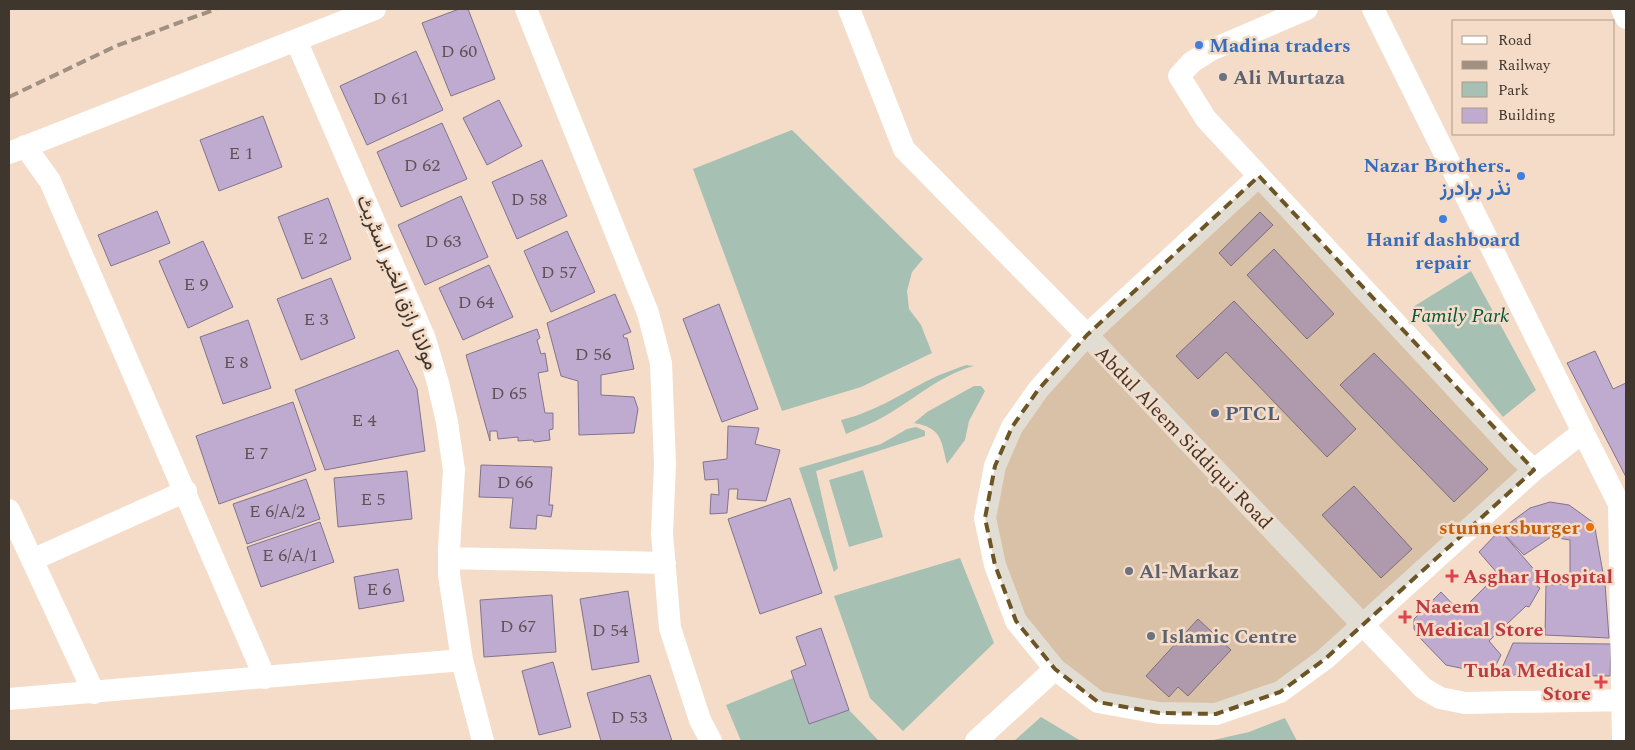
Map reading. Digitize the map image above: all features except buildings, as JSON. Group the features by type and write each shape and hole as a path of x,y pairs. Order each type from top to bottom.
{"street":[{"path":"266,678 50,181 17,149 375,9"},
{"path":"526,9 650,322 661,363 666,464 662,534 670,628 700,720 711,741"},
{"name":"Abdul Aleem Siddiqui Road","path":"849,9 904,149 1087,336 1423,688 1440,698 1465,703 1625,700"},
{"path":"1307,9 1211,50 1192,62 1179,76 1206,119 1534,470"},
{"path":"1373,9 1619,504 1625,700 1623,741"},
{"path":"1622,9 1626,18"},
{"name":"مولانا رازق الخیر اسٹریٹ","path":"296,40 425,339 438,383 447,422 454,470 449,558 450,575 462,660 483,741"},
{"path":"1259,176 1087,336 1038,390 1012,427 995,466 985,518 995,565 1016,621 1055,669 1098,702 1159,713 1216,714 1280,692 1325,659 1534,470 1583,432"},
{"path":"32,560 186,491"},
{"path":"9,510 94,693"},
{"path":"449,558 665,563"},
{"path":"9,700 462,660"},
{"path":"976,741 1055,669"}],"highlighted area":[{"path":"1259,176 1534,470 1325,659 1280,692 1216,714 1159,713 1098,702 1055,669 1016,621 995,565 985,518 995,466 1012,427 1038,390 1087,335"}],"green space":[{"path":"792,130 923,259 912,272 907,291 909,309 921,325 932,353 861,387 782,411 693,169"},
{"name":"Family Park","path":"1471,271 1536,390 1503,417 1413,307"},
{"path":"966,365 974,366 950,375 885,416 846,434 841,420 866,412 937,376"},
{"path":"974,386 981,386 985,391 969,421 965,440 947,464 939,436 930,428 914,423 927,412"},
{"path":"916,427 925,431 925,436 816,471 838,568 834,572 799,468 881,444 907,429"},
{"path":"863,470 883,537 849,547 829,480"},
{"path":"960,558 994,643 903,731 870,698 834,596"},
{"path":"793,678 809,724 849,710 879,741 741,741 726,705"},
{"path":"1041,717 1081,741 1014,741"},
{"path":"1285,718 1297,741 1209,741 1249,732"}],"railway":[{"path":"9,97 116,46 216,9"}],"place":[{"name":"Madina traders","path":"1199,45"},
{"name":"Ali Murtaza","path":"1223,77"},
{"name":"Nazar Brothers۔ نذر برادرز","path":"1521,176"},
{"name":"Hanif dashboard repair","path":"1443,219"},
{"name":"PTCL","path":"1215,413"},
{"name":"stunnersburger","path":"1590,527"},
{"name":"Al-Markaz","path":"1129,571"},
{"name":"Asghar Hospital","path":"1452,576"},
{"name":"Naeem Medical Store","path":"1405,617"},
{"name":"Islamic Centre","path":"1151,636"},
{"name":"Tuba Medical Store","path":"1601,682"}]}
